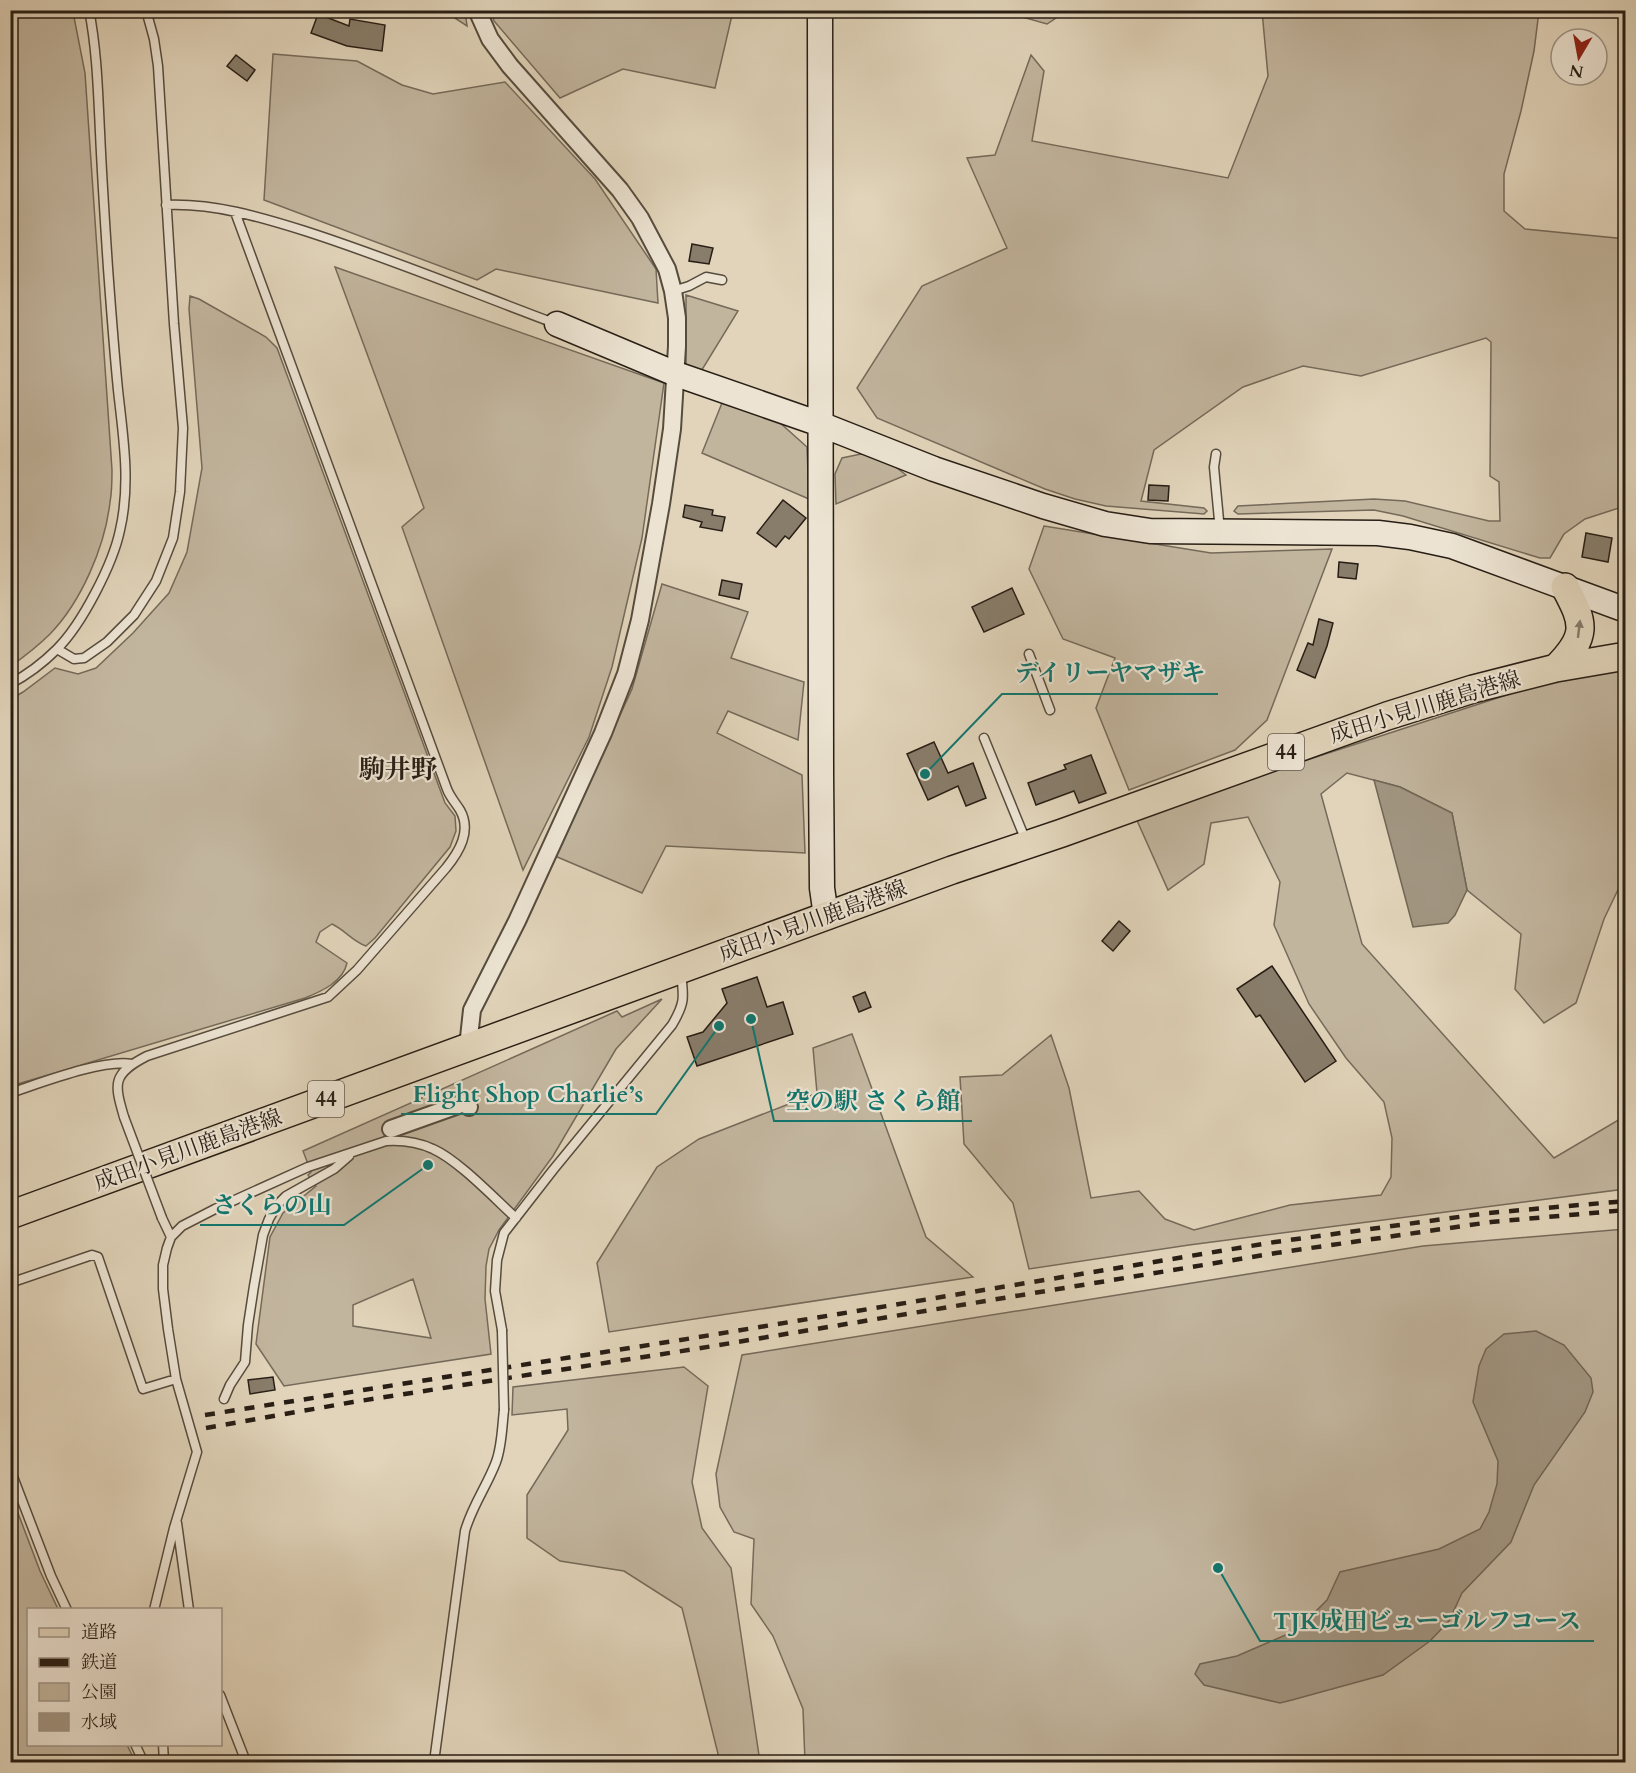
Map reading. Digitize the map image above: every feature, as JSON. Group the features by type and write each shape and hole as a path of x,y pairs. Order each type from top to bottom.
{"main road":[{"path":"1556,668 1571,653 1578,639 1581,622 1578,611 1564,587"},
{"name":"成田小見川鹿島港線","path":"10,1215 952,870 1387,716 1473,689 1556,668 1626,656"}],"street":[{"path":"468,1047 472,1010 517,921 603,733 626,674 640,620 672,429 677,318 667,269 640,218 620,190 510,66 490,39 477,10"},
{"path":"820,10 822,888 826,916"},
{"path":"557,324 676,374 820,424 934,469 1043,506 1105,524 1150,531 1378,533 1410,537 1452,546 1626,610"},
{"path":"391,1129 453,1106 464,1103 469,1107"}],"lane":[{"path":"10,684 22,678 57,649 70,634 98,587 111,559 120,530 126,487 105,216 98,81 89,10"},
{"path":"57,649 74,659 84,658 107,642 134,615 156,581 173,538 180,492 183,428 174,324 158,66 146,10"},
{"path":"166,206 185,204 208,206 281,224 346,244 557,324"},
{"path":"171,1238 124,1117 117,1092 121,1073 147,1056 328,997 357,970 446,868 459,851 463,841 463,818 447,789 235,212"},
{"path":"673,291 706,277 722,280"},
{"path":"1216,454 1214,467 1220,531"},
{"path":"1029,654 1050,710"},
{"path":"984,738 1028,844"},
{"path":"434,1762 465,1531 474,1505 490,1478 501,1442 504,1410 502,1330 495,1292 496,1260 504,1233 672,1025 682,1009 683,993 680,970"},
{"path":"10,1093 97,1066 122,1062 132,1064"},
{"path":"155,1608 197,1452 176,1379 163,1289 163,1265 167,1248 171,1238 182,1226 308,1167 386,1141 399,1140 421,1144 435,1150 457,1165 516,1218"},
{"path":"224,1399 245,1362 248,1325 263,1234 269,1219 286,1196 334,1169 352,1153"},
{"path":"10,1283 92,1255 98,1257 143,1389 176,1379"},
{"path":"10,1470 51,1576 66,1608"},
{"path":"177,1520 189,1608"},
{"path":"222,1700 246,1762"},
{"path":"136,1746 146,1762"},
{"path":"163,1746 164,1762"}],"green space":[{"path":"11,10 72,10 73,12 85,73 112,486 103,537 81,590 72,606 50,634 11,666"},
{"path":"491,10 733,11 715,88 623,69 560,98 494,21"},
{"path":"444,11 465,11 467,26"},
{"path":"1001,11 1057,11 1056,18 1047,24"},
{"path":"1262,11 1539,11 1534,51 1504,174 1504,211 1525,229 1626,239 1625,506 1585,519 1564,534 1550,558 1540,558 1403,516 1374,510 1238,514 1234,511 1238,506 1374,499 1405,501 1489,521 1500,521 1499,482 1490,476 1491,342 1486,338 1361,376 1303,366 1243,387 1154,450 1141,501 1204,508 1207,511 1204,514 1106,506 1045,489 877,418 857,388 922,286 1007,248 967,158 995,155 1031,55 1044,71 1032,141 1228,178 1268,76"},
{"path":"273,54 357,61 402,85 433,94 505,82 595,179 656,269 658,303 496,269 477,280 264,200"},
{"path":"335,267 664,383 642,538 612,667 589,737 523,870 402,527 424,508"},
{"path":"686,295 738,311 700,373 686,366"},
{"path":"190,296 266,337 277,348 445,803 455,816 456,831 450,847 366,946 332,924 320,932 316,942 347,963 341,976 325,989 305,998 11,1086 11,699 55,668 78,674 96,668 133,633 169,593 187,552 202,468 189,309"},
{"path":"722,403 779,422 807,447 809,499 702,453"},
{"path":"861,454 884,458 906,475 836,504 835,474 842,458"},
{"path":"1044,526 1211,553 1332,549 1267,720 1235,750 1129,790 1096,708 1115,658 1063,639 1029,569"},
{"path":"662,584 748,612 731,658 804,682 798,740 728,711 717,733 802,775 805,853 666,846 642,893 555,856 632,689"},
{"path":"1625,668 1625,875 1604,919 1576,1003 1544,1023 1515,989 1521,934 1467,890 1452,813 1400,787 1347,773 1321,794 1362,944 1554,1158 1622,1118 1625,1114 1625,1189 1189,1245 1029,1269 1013,1203 964,1144 960,1077 1002,1075 1051,1035 1069,1088 1091,1198 1139,1191 1165,1219 1194,1230 1290,1205 1381,1195 1391,1177 1392,1138 1384,1102 1346,1058 1309,1004 1274,925 1280,882 1248,817 1211,823 1204,864 1168,890 1135,816 1531,687"},
{"path":"662,999 616,1049 553,1156 499,1230 489,1249 485,1299 491,1354 284,1386 256,1344 270,1237 283,1213 316,1186 308,1175 311,1172 303,1151 617,1011 622,1017","holes":["413,1279 431,1338 353,1326 353,1305"]},
{"path":"852,1034 926,1237 973,1277 609,1332 597,1263 657,1167 699,1139 817,1093 813,1048"},
{"path":"1625,1229 1625,1762 805,1762 803,1709 773,1636 751,1604 754,1539 734,1532 720,1507 716,1474 742,1355 1423,1246"},
{"path":"684,1367 708,1386 692,1482 702,1528 731,1568 760,1762 720,1762 682,1608 624,1571 560,1561 527,1538 527,1495 568,1430 567,1409 512,1415 513,1387"},
{"path":"10,1492 40,1571 58,1608 27,1608 27,1746 128,1746 132,1755 112,1762 11,1762"}],"water":[{"path":"1374,780 1400,787 1452,813 1467,890 1455,915 1448,923 1413,927"},
{"path":"1536,1331 1564,1345 1591,1378 1593,1392 1585,1412 1534,1485 1511,1542 1462,1593 1449,1621 1430,1641 1383,1675 1292,1700 1280,1703 1204,1685 1195,1674 1200,1664 1237,1656 1297,1630 1327,1600 1340,1572 1439,1549 1480,1529 1489,1512 1497,1484 1498,1461 1473,1402 1479,1366 1486,1349 1504,1334"}],"building":[{"path":"318,14 349,26 350,19 385,25 382,51 347,46 311,33"},
{"path":"236,55 255,70 247,81 227,66"},
{"path":"692,244 713,248 709,264 689,261"},
{"path":"1149,485 1169,486 1168,501 1148,500"},
{"path":"783,500 806,518 789,539 785,536 776,547 757,533"},
{"path":"685,505 713,510 712,515 725,517 722,531 700,527 702,522 683,517"},
{"path":"1586,533 1612,538 1608,562 1582,557"},
{"path":"1339,562 1358,564 1356,579 1338,577"},
{"path":"722,580 742,584 739,599 719,595"},
{"path":"1012,588 1024,614 984,632 972,607"},
{"path":"1319,619 1333,623 1315,678 1297,670 1308,643 1313,645"},
{"path":"934,742 948,773 973,763 986,798 966,806 958,786 928,800 907,754"},
{"path":"1091,755 1106,793 1079,803 1074,791 1036,805 1028,783 1066,769 1064,765"},
{"path":"1119,921 1130,931 1113,951 1102,941"},
{"path":"1272,966 1336,1061 1305,1082 1260,1015 1256,1017 1237,989"},
{"path":"757,977 767,1007 783,1002 793,1034 697,1066 687,1037 703,1032 727,1003 722,989"},
{"path":"865,992 871,1007 859,1012 853,997"},
{"path":"273,1377 275,1390 250,1394 248,1380"}],"railway":[{"path":"205,1415 693,1338 1275,1242 1488,1213 1626,1201"},
{"path":"206,1428 353,1402 695,1349 1276,1253 1491,1222 1626,1210"}],"place":[{"name":"デイリーヤマザキ","path":"925,774"},
{"name":"空の駅 さくら館","path":"751,1019"},
{"name":"Flight Shop Charlie’s","path":"719,1026"},
{"name":"さくらの山","path":"428,1165"},
{"name":"TJK成田ビューゴルフコース","path":"1218,1568"}],"district":[{"name":"駒井野","path":"398,769"}]}
